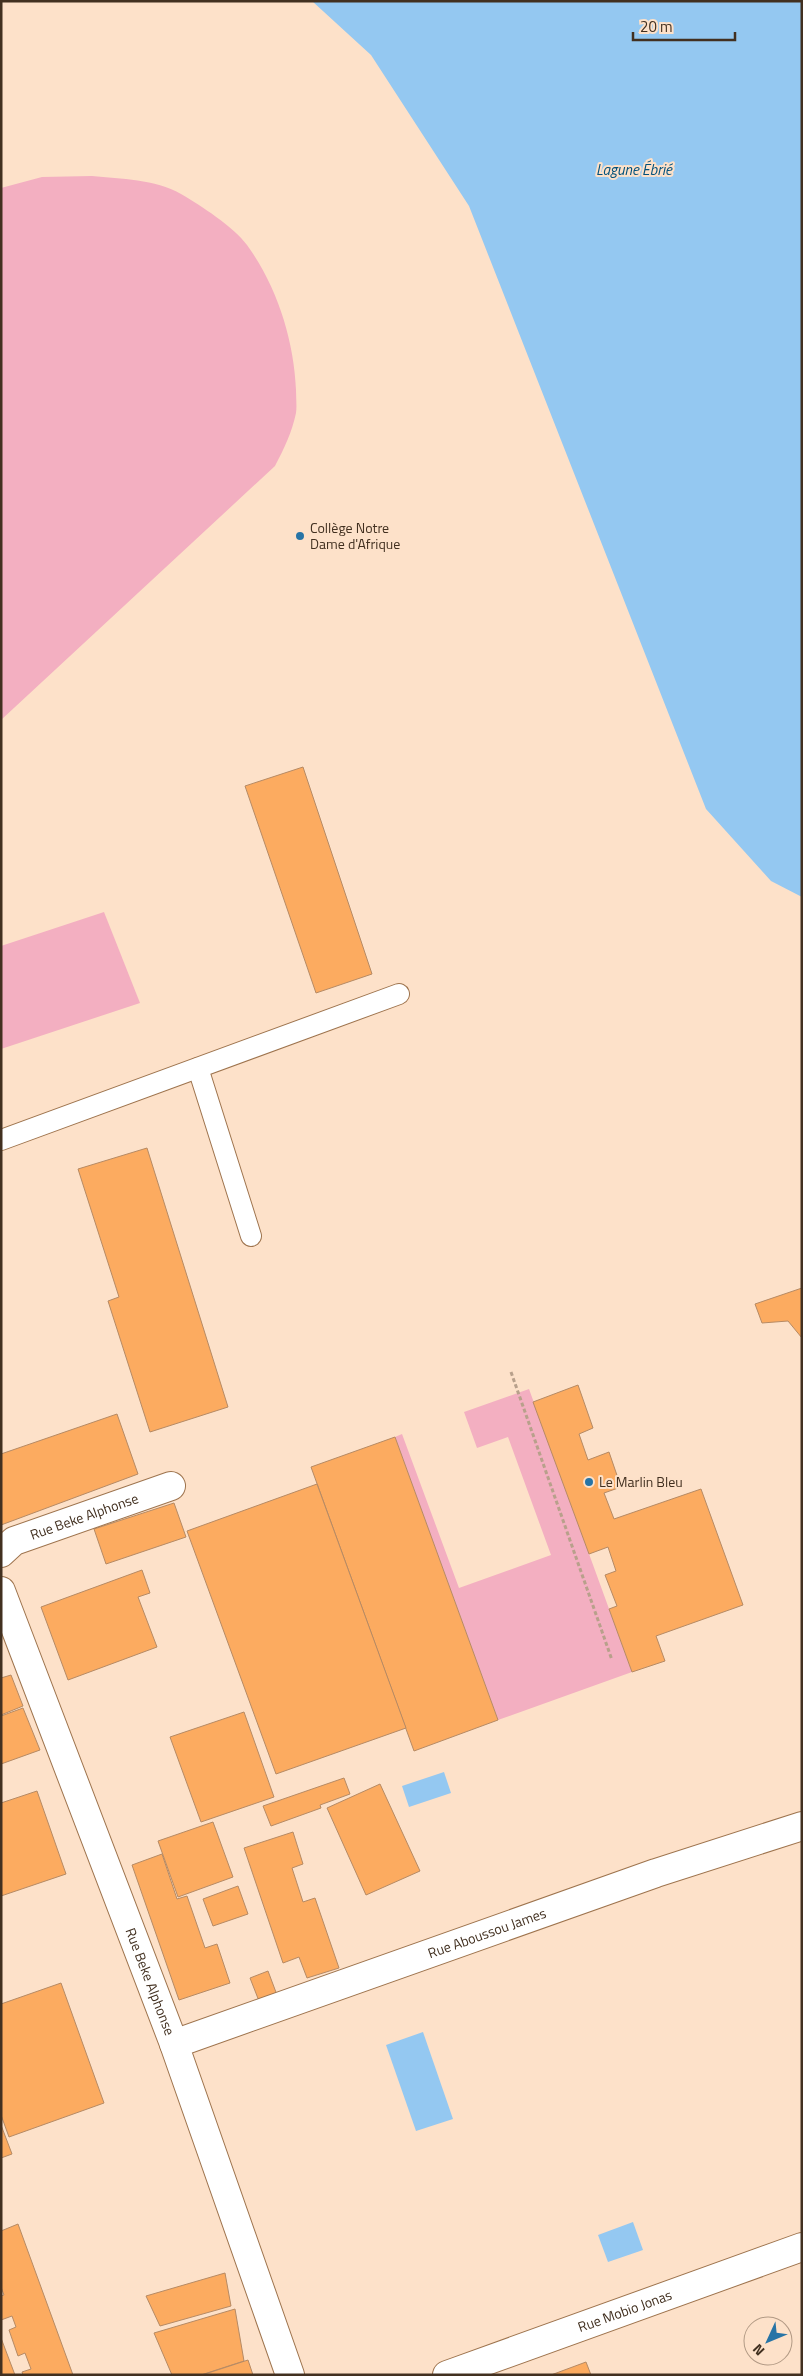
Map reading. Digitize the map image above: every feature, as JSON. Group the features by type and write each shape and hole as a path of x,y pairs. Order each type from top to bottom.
{"street":[{"name":"Rue Beke Alphonse","path":"1,1553 14,1541 171,1486"},
{"name":"Rue Beke Alphonse","path":"1,1591 174,2044 290,2375"},
{"name":"Rue Aboussou James","path":"174,2044 656,1873 802,1826"},
{"name":"Rue Mobio Jonas","path":"447,2375 802,2247"}],"lane":[{"path":"1,1140 198,1068 306,1026 398,994"},
{"path":"198,1068 251,1236"}],"path":[{"path":"511,1372 612,1660"}],"shaded area":[{"path":"92,176 138,180 171,189 207,210 241,238 258,261 267,278 288,333 295,371 296,413 287,440 275,466 1,720 1,188 42,177"},
{"path":"104,912 140,1003 1,1049 1,946"},
{"path":"529,1389 632,1672 498,1720 395,1437 402,1434 459,1588 551,1555 508,1437 477,1448 464,1412"}],"water":[{"name":"Lagune Ébrié","path":"312,1 802,1 802,897 771,881 706,809 469,206 371,55"},
{"path":"444,1772 451,1793 409,1807 402,1786"},
{"path":"423,2032 453,2119 416,2131 386,2045"},
{"path":"633,2222 643,2250 608,2262 598,2235"}],"building":[{"path":"303,767 372,974 316,993 245,786"},
{"path":"147,1148 228,1407 150,1432 108,1301 119,1297 78,1169"},
{"path":"802,1288 802,1338 788,1321 762,1323 755,1304"},
{"path":"578,1385 593,1428 579,1434 588,1460 609,1452 621,1487 604,1493 614,1519 701,1489 743,1605 656,1636 665,1661 632,1672 609,1609 617,1606 605,1575 616,1571 608,1547 589,1554 533,1402"},
{"path":"117,1414 138,1474 1,1525 1,1454"},
{"path":"395,1437 498,1720 414,1751 311,1467"},
{"path":"317,1484 406,1728 276,1774 187,1531"},
{"path":"174,1503 186,1537 106,1564 94,1529"},
{"path":"142,1570 150,1593 138,1597 157,1647 68,1680 41,1607"},
{"path":"11,1675 23,1706 1,1715 1,1678"},
{"path":"23,1708 40,1750 1,1764 1,1716"},
{"path":"244,1712 274,1797 201,1822 170,1737"},
{"path":"344,1778 350,1794 320,1805 321,1808 271,1826 263,1806"},
{"path":"380,1784 420,1871 366,1895 327,1808"},
{"path":"37,1791 66,1874 1,1896 1,1803"},
{"path":"213,1822 233,1877 178,1897 158,1841"},
{"path":"293,1832 303,1864 292,1868 303,1902 315,1898 339,1968 307,1978 299,1957 283,1963 244,1848"},
{"path":"162,1854 177,1899 187,1896 205,1948 217,1944 230,1983 179,2000 132,1865"},
{"path":"238,1886 248,1914 213,1926 203,1899"},
{"path":"268,1971 277,1995 259,2001 250,1978"},
{"path":"61,1983 104,2103 9,2137 1,2115 1,2004"},
{"path":"1,2125 12,2154 1,2158"},
{"path":"18,2224 73,2375 23,2375 22,2372 31,2369 25,2353 18,2356 9,2330 16,2327 12,2316 1,2320 1,2296 4,2295 1,2287 1,2231"},
{"path":"225,2273 231,2306 160,2326 146,2296"},
{"path":"235,2309 244,2361 201,2375 172,2375 154,2333"},
{"path":"1,2338 15,2375 1,2375"},
{"path":"248,2360 253,2375 202,2375"},
{"path":"586,2362 591,2375 551,2375"}],"place":[{"name":"Collège Notre Dame d'Afrique","path":"300,536"},
{"name":"Le Marlin Bleu","path":"589,1482"}]}
